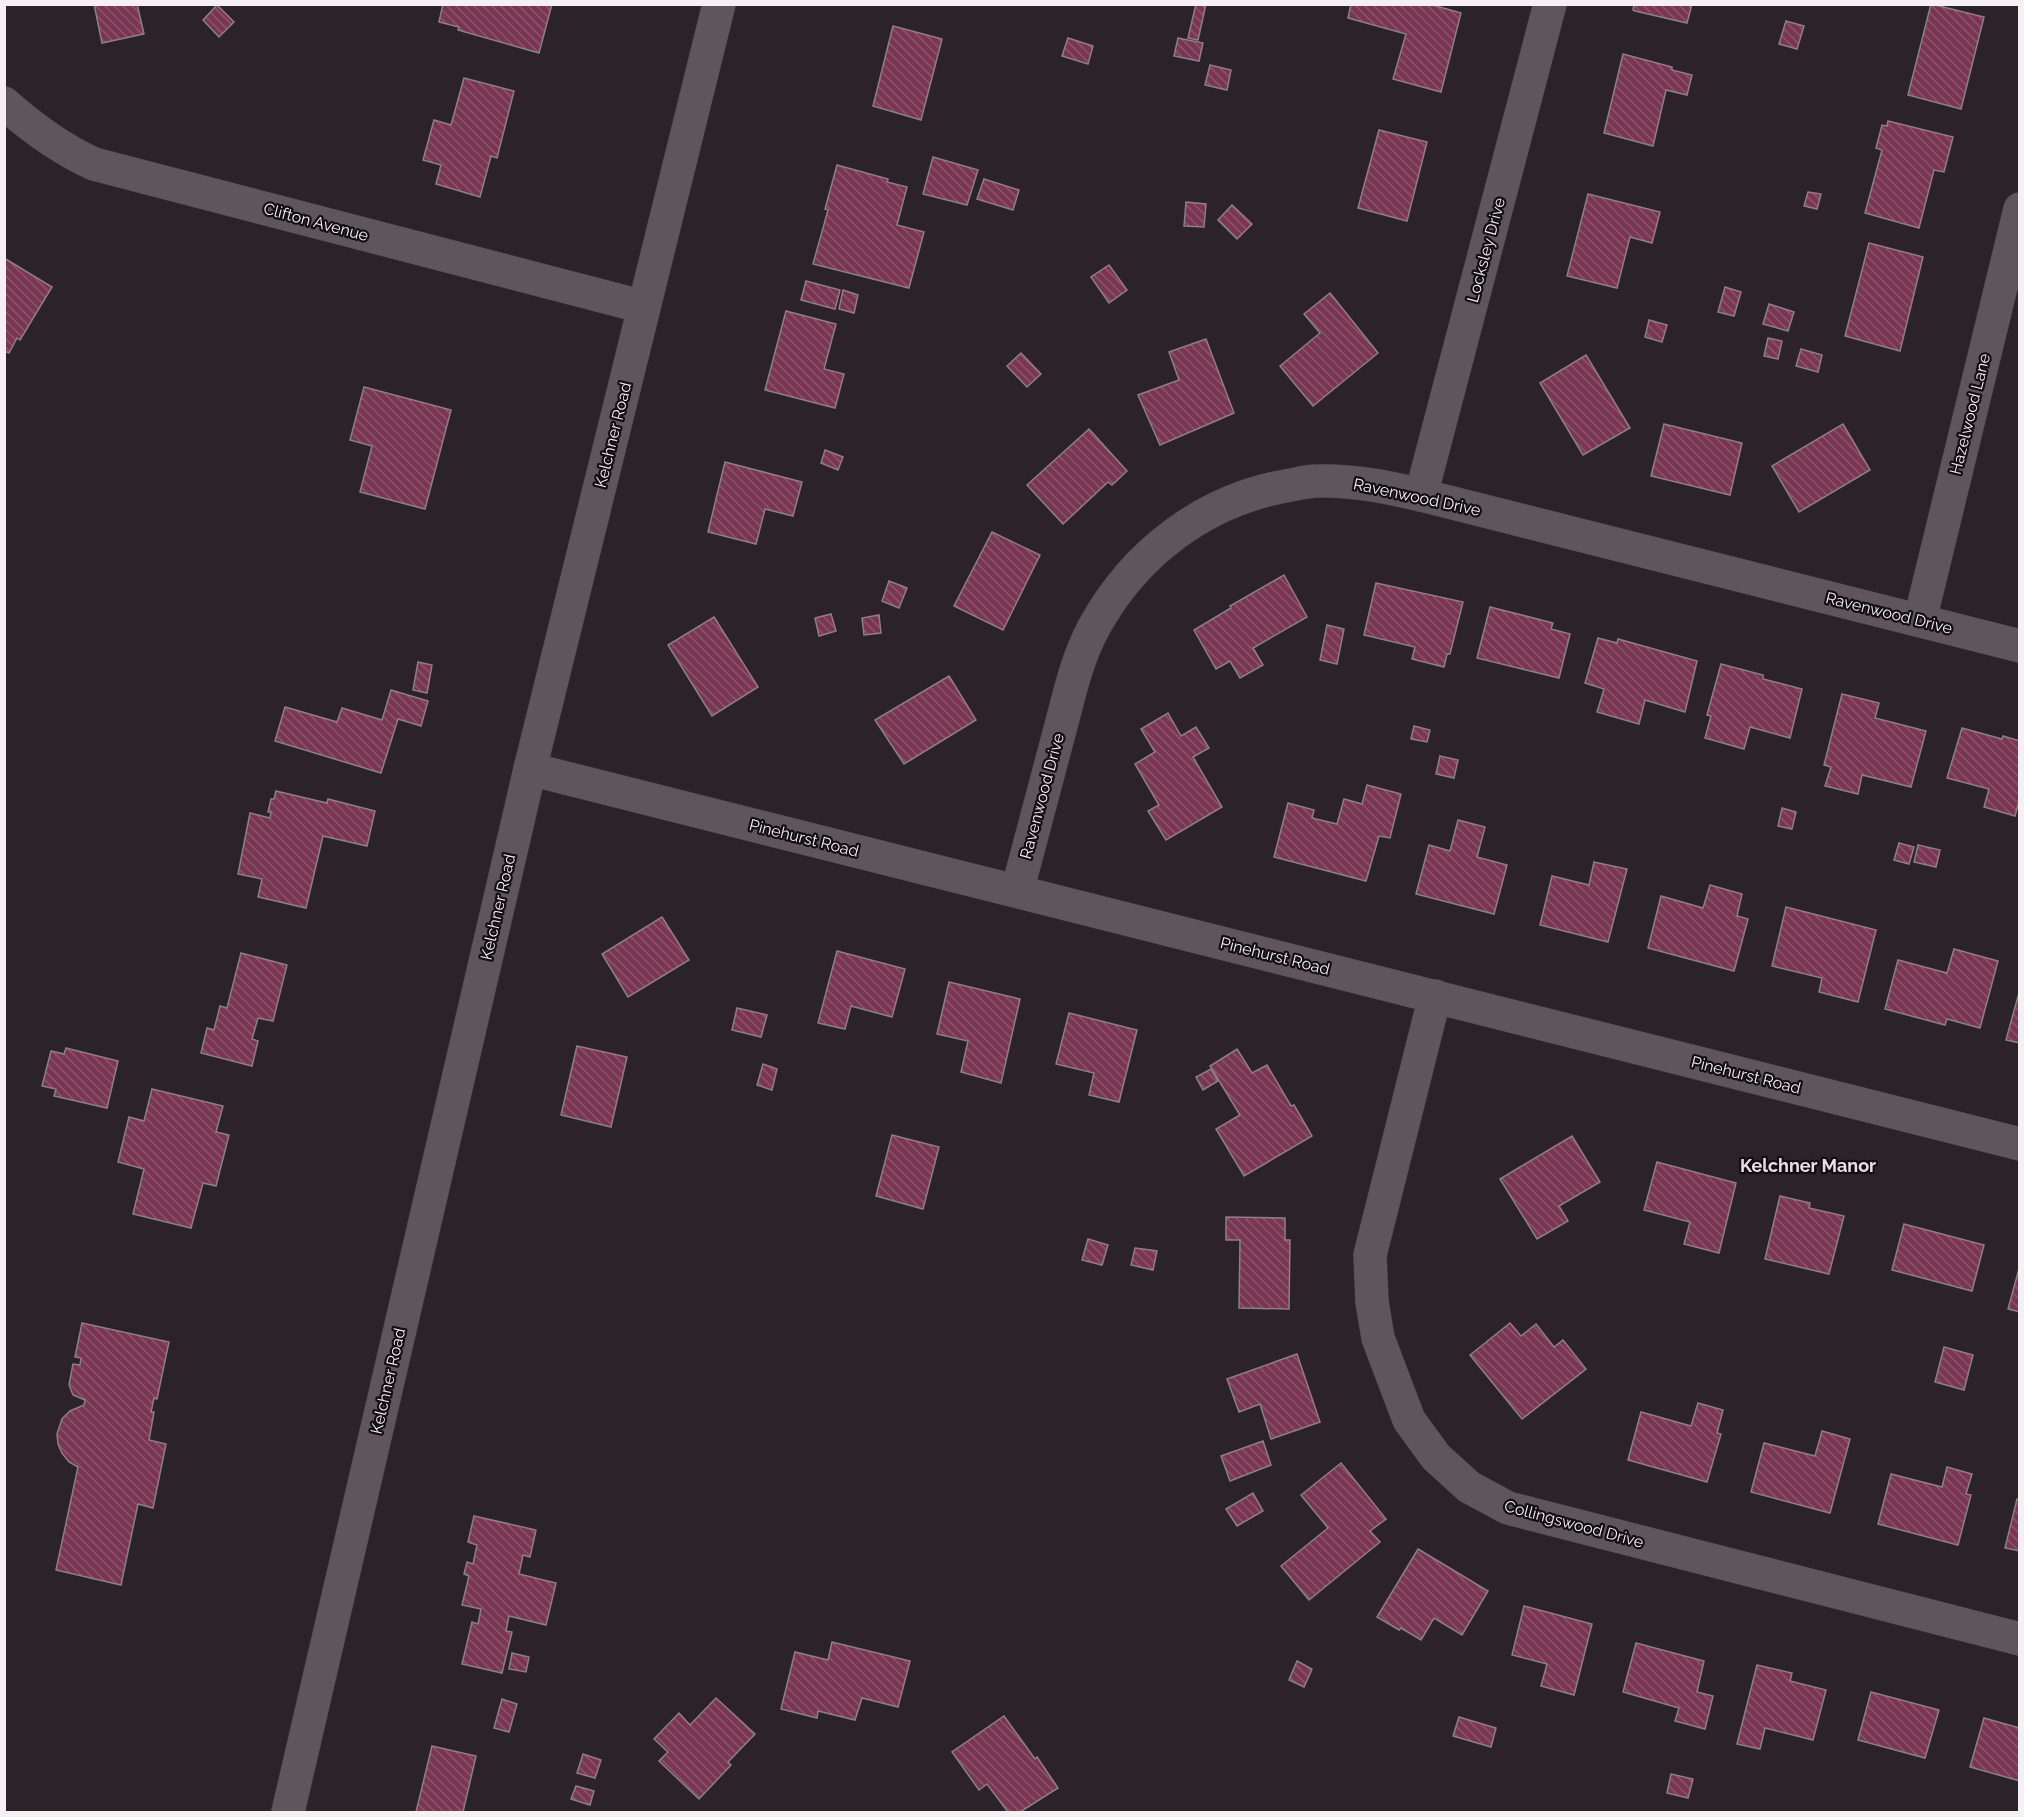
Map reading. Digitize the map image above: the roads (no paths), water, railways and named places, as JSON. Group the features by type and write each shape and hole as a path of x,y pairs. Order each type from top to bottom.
{"street":[{"name":"Kelchner Road","path":"288,1812 530,769 719,4"},
{"name":"Locksley Drive","path":"1421,495 1550,4"},
{"name":"Clifton Avenue","path":"4,103 27,124 71,153 94,164 644,307"},
{"name":"Hazelwood Lane","path":"1920,620 2019,209"},
{"name":"Ravenwood Drive","path":"1017,891 1075,675 1092,631 1117,590 1148,555 1184,525 1226,503 1270,488 1317,481 1363,482 2019,646"},
{"name":"Pinehurst Road","path":"530,769 2019,1144"},
{"name":"Collingswood Drive","path":"1435,996 1370,1255 1372,1302 1378,1338 1410,1420 1436,1457 1469,1487 1508,1508 2019,1639"}],"district":[{"name":"Kelchner Manor","path":"1808,1165"}]}
